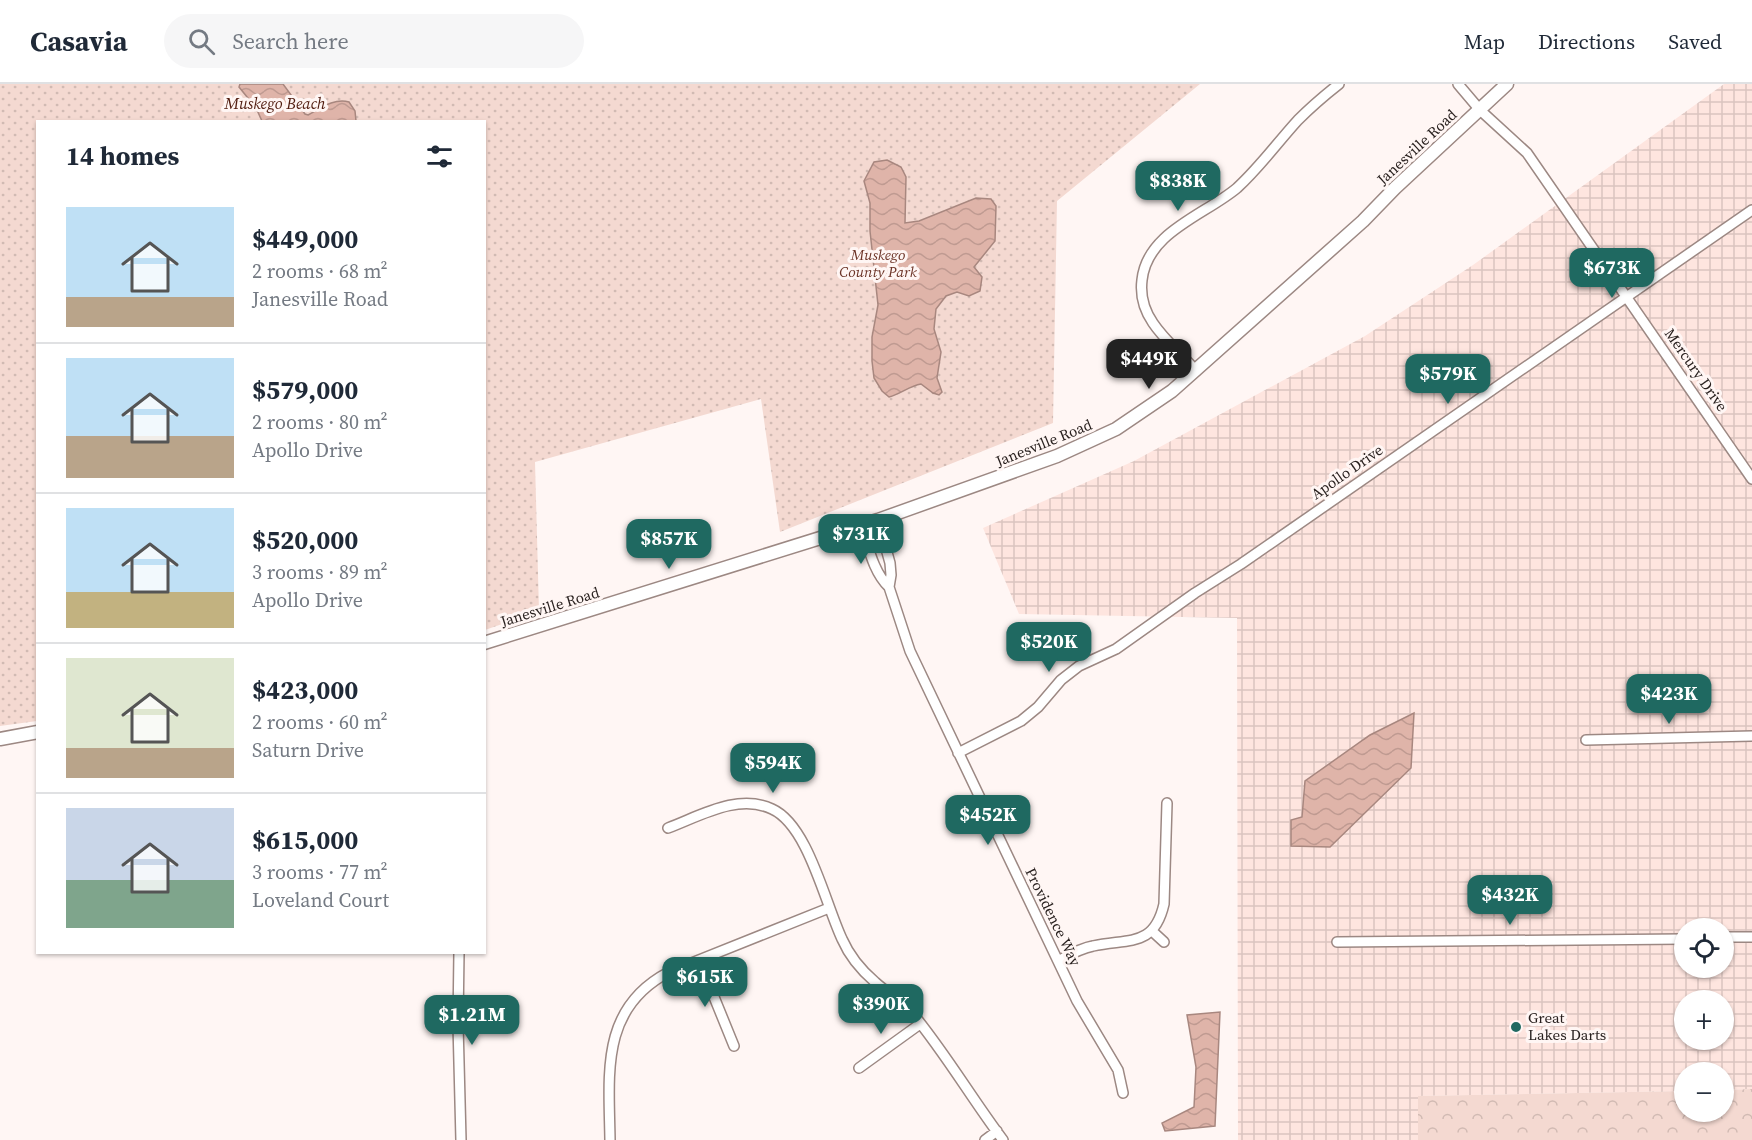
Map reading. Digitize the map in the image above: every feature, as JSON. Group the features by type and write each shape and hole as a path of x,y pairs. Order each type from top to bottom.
{"main road":[{"name":"Janesville Road","path":"486,642 878,520 1056,456 1095,440 1129,422 1155,405 1196,370 1363,221 1395,188 1507,84"},
{"path":"0,739 36,732"}],"street":[{"path":"1196,370 1164,337 1146,312 1141,287 1147,259 1164,238 1206,211 1246,179 1299,120 1339,84"},
{"name":"Mercury Drive","path":"1458,84 1480,110 1527,153 1752,479"},
{"name":"Apollo Drive","path":"958,753 1021,721 1038,707 1061,680 1079,666 1116,649 1195,593 1251,558 1752,210"},
{"name":"Providence Way","path":"878,520 890,563 890,587 910,651 1085,1018 1118,1070 1123,1093"},
{"name":"Providence Way","path":"861,525 877,571 890,587"},
{"path":"1586,740 1752,736"},
{"path":"668,828 731,805 754,803 775,810 786,817 796,829 842,939 857,964 906,1008 920,1024 1003,1140"},
{"path":"1058,961 1095,945 1134,941 1152,931 1162,915 1164,904 1167,803"},
{"path":"610,1140 612,1045 616,1029 625,1012 640,993 659,977 829,908"},
{"path":"1152,931 1164,942"},
{"path":"1734,937 1752,937"},
{"path":"1337,942 1674,939"},
{"path":"459,954 461,1140"},
{"path":"699,960 734,1047"},
{"path":"859,1068 920,1024"},
{"path":"985,1140 997,1131"}],"shaded area":[{"path":"1724,84 1752,84 1752,1089 1734,1090 1734,1062 1674,1062 1674,1091 1418,1096 1418,1140 1238,1140 1237,618 1019,614 983,528 1134,461 1365,336 1473,265"}],"green space":[{"name":"Muskego County Park","path":"0,84 1200,84 1057,201 1053,423 780,532 761,399 535,462 539,611 486,630 486,120 36,120 36,721 0,726"},
{"path":"1752,1089 1752,1140 1418,1140 1418,1096 1674,1091 1674,1122 1734,1122 1734,1090"}],"water":[{"name":"Muskego Beach","path":"240,84 283,84 308,115 338,101 349,102 355,111 356,120 262,120 256,108 239,87"},
{"path":"887,160 901,167 906,177 905,223 919,221 976,198 991,199 996,206 995,241 974,267 982,277 980,291 969,296 957,292 946,296 936,309 934,329 941,352 937,378 942,392 939,395 921,384 889,397 874,378 872,337 878,305 870,231 870,203 864,181 874,162"},
{"path":"1414,713 1411,768 1330,847 1291,846 1291,820 1302,817 1305,781 1370,735"},
{"path":"1220,1012 1215,1126 1165,1131 1162,1123 1194,1107 1196,1067 1187,1015"}],"place":[{"name":"Great Lakes Darts","path":"1516,1027"}]}
